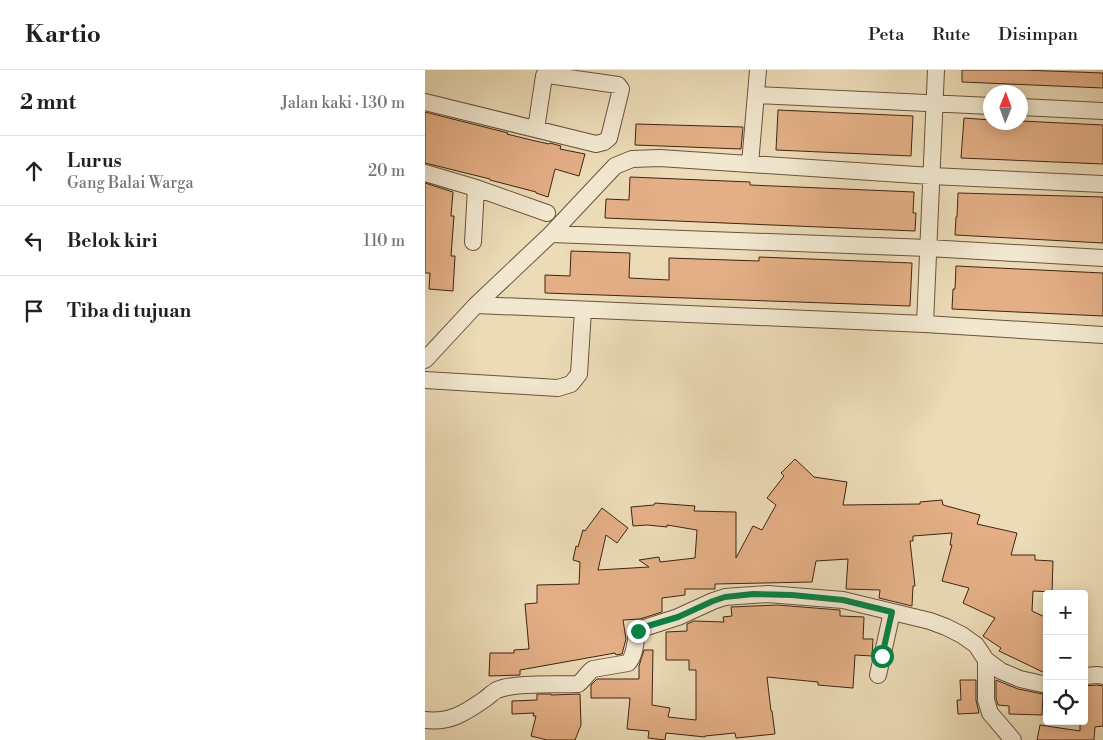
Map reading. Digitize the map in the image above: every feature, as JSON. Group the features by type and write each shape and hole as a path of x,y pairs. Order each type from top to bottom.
{"street":[{"path":"750,164 757,70"},
{"path":"925,324 936,70"},
{"path":"425,102 596,144 604,142 609,138 621,89 618,85 544,76 536,129"},
{"path":"756,95 983,106"},
{"path":"1028,107 1103,111"},
{"path":"425,360 476,305 551,234 615,166 632,159 660,158 931,176 1103,184"},
{"path":"425,173 476,188 547,213"},
{"path":"473,242 476,188"},
{"path":"551,234 928,248 1103,258"},
{"path":"476,305 925,324 1103,335"},
{"path":"425,380 558,388 571,384 579,374 583,310"},
{"path":"425,720 435,721 451,718 471,709 497,690 515,685 578,684 593,669 628,663 633,657 637,634 641,628 678,617 725,597 753,594 792,595 843,600 931,621 962,635 976,645 985,660 1001,671 1020,679 1043,684"},
{"path":"878,675 892,612"},
{"path":"985,660 986,700 989,713 1013,740"},
{"path":"1088,676 1103,676"}],"building":[{"path":"962,70 1103,73 1103,88 962,82"},
{"path":"778,110 913,116 911,156 776,150"},
{"path":"425,112 531,140 550,143 561,146 560,149 585,154 579,176 555,169 548,197 490,179 425,163"},
{"path":"964,118 983,119 983,130 1028,130 1028,121 1103,125 1103,164 961,158"},
{"path":"636,124 743,127 741,149 635,145"},
{"path":"630,177 750,182 750,185 914,192 913,213 916,213 915,231 605,218 606,199 629,200"},
{"path":"425,183 453,192 451,216 454,216 451,256 455,256 453,291 429,289 430,273 425,273"},
{"path":"958,193 1103,197 1103,243 955,235"},
{"path":"571,251 630,253 629,278 669,280 669,258 759,261 759,257 912,263 910,306 545,293 545,275 570,276"},
{"path":"956,266 1103,273 1103,316 952,309"},
{"path":"795,459 814,477 847,482 843,505 920,504 920,502 942,500 943,505 980,515 977,524 1017,533 1011,555 1035,555 1035,560 1053,561 1052,590 1033,591 1032,611 1043,616 1043,672 999,651 1001,648 983,636 995,618 963,603 969,588 942,581 952,545 950,545 952,533 913,536 913,541 910,541 915,586 913,586 912,606 879,598 880,590 846,589 848,559 816,561 812,582 715,584 715,589 685,589 685,595 662,598 662,612 640,619 623,620 626,639 622,654 616,655 615,653 520,670 520,675 489,676 490,653 514,653 514,650 529,649 525,604 537,603 537,585 579,584 580,562 573,560 576,546 578,547 583,530 585,531 602,508 628,528 617,543 606,535 598,570 649,567 639,560 659,557 660,562 695,558 697,530 667,525 667,527 633,526 631,507 654,505 655,503 695,506 694,511 736,512 736,558 753,526 762,530 776,505 767,498 784,476 781,473"},
{"path":"777,605 840,610 840,616 864,617 863,639 873,639 872,656 855,655 853,688 818,685 818,682 767,677 775,734 736,738 735,733 705,737 666,733 665,740 648,738 649,731 627,729 630,698 591,698 591,685 597,679 639,679 639,666 644,650 653,650 652,705 670,708 668,717 696,720 696,670 689,670 689,660 666,660 666,632 687,631 687,624 694,621 724,622 723,617 732,616 731,607"},
{"path":"960,680 976,680 976,700 979,713 958,714 957,700 961,700"},
{"path":"996,680 1018,689 1043,694 1042,715 1009,714 1009,706 998,705"},
{"path":"1088,686 1103,686 1103,726 1095,727 1094,740 1037,740 1040,725 1080,731 1080,725 1088,725"},
{"path":"537,694 580,694 581,725 575,740 547,740 531,736 536,716 533,716 534,713 512,714 512,701 537,700"}],"route":[{"path":"638,631 641,628 678,617 725,597 768,594 843,600 892,612 882,656"}]}
